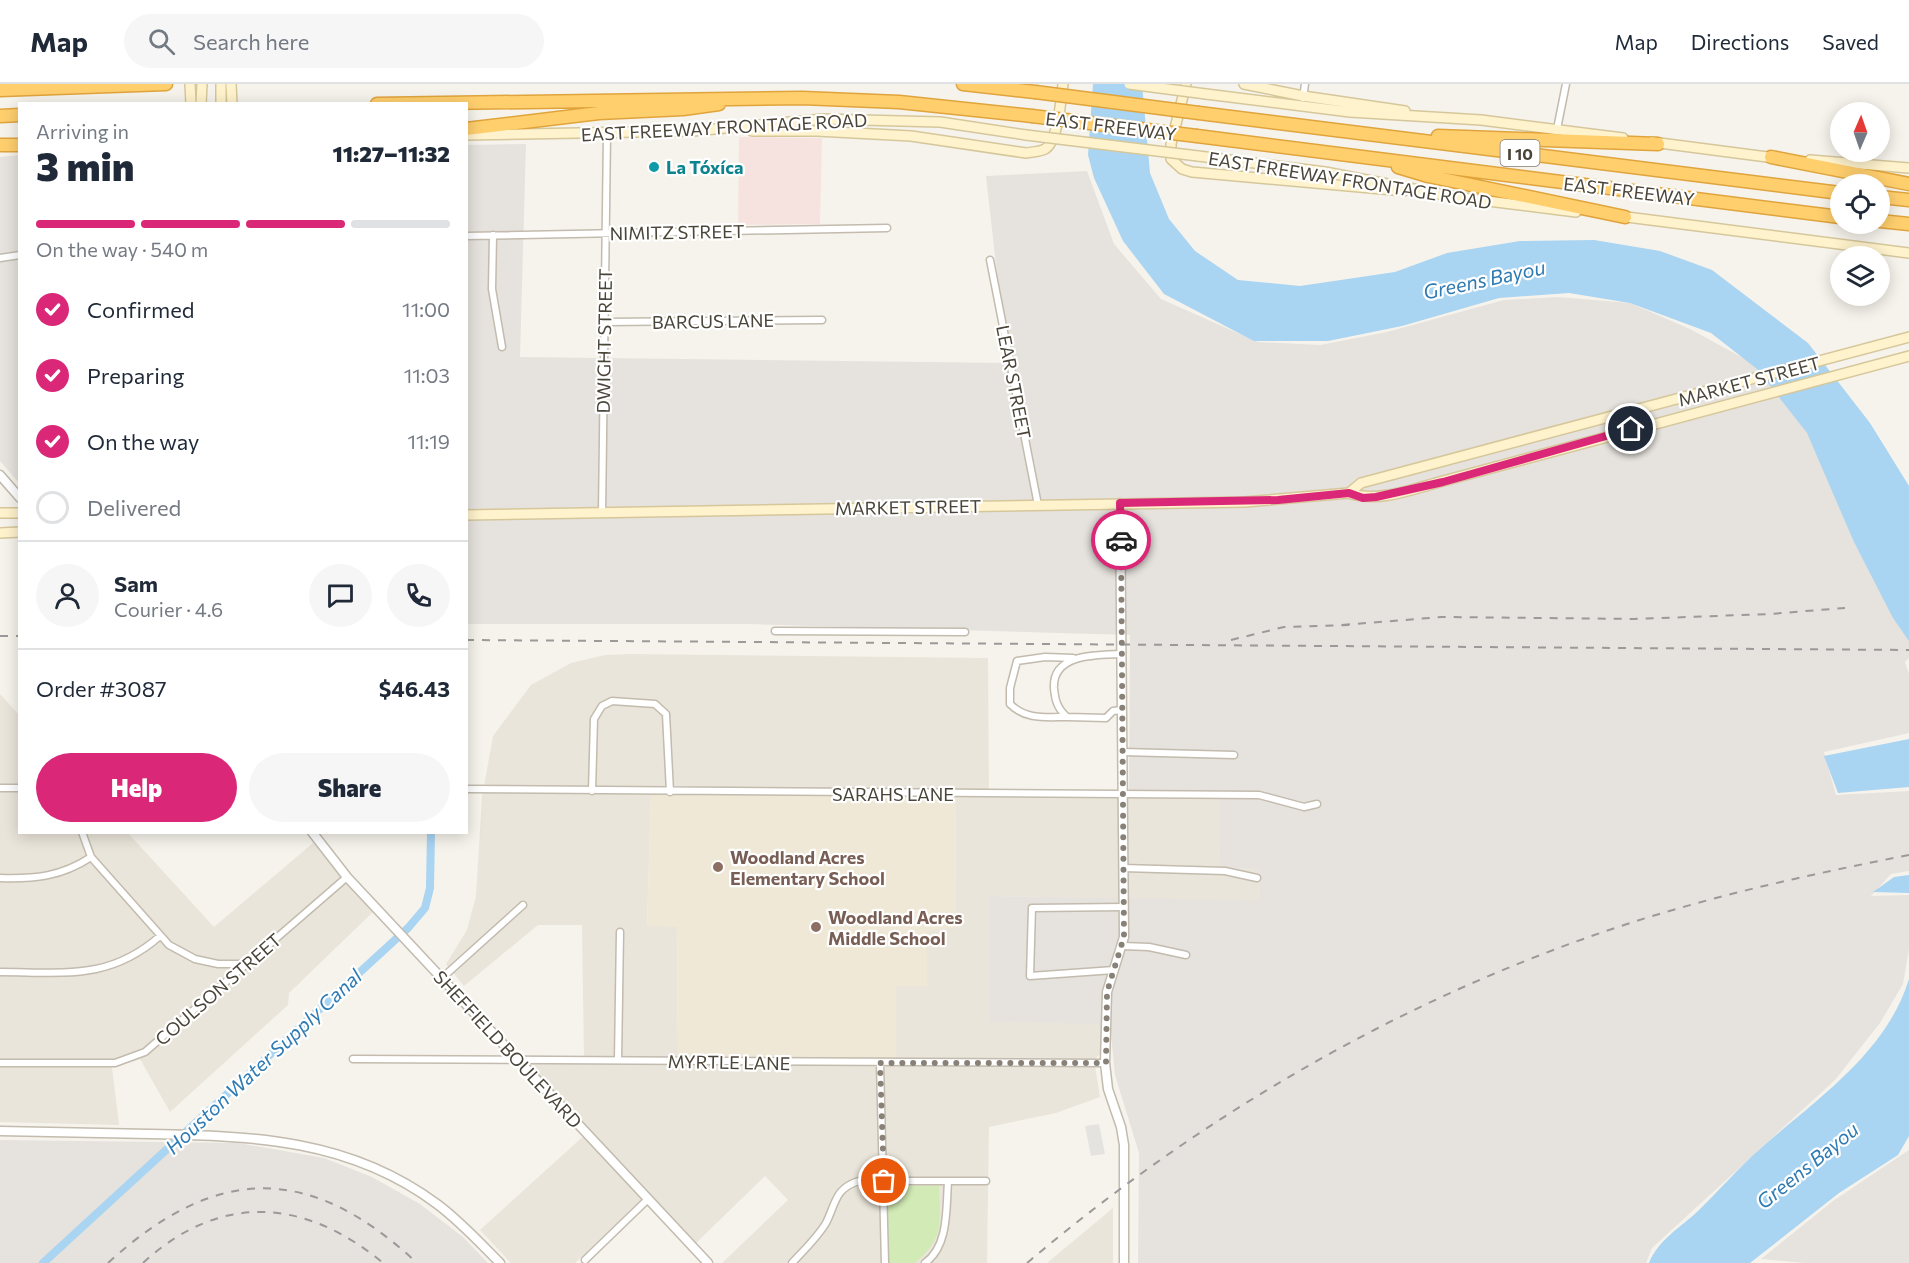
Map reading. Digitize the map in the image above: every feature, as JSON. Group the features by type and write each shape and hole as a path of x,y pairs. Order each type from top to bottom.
{"highway":[{"path":"0,90 166,84"},
{"name":"EAST FREEWAY","path":"963,84 1830,192"},
{"path":"468,129 552,117 683,109 771,97"},
{"name":"EAST FREEWAY","path":"468,102 771,97 899,102 1197,136 1830,216"},
{"path":"0,116 18,115"},
{"path":"1366,134 1658,144"},
{"path":"0,146 18,145"},
{"path":"1369,158 1428,176 1625,217"},
{"path":"1771,158 1909,184"},
{"path":"1890,198 1909,200"},
{"path":"1890,222 1909,224"}],"main road":[{"path":"190,84 191,102"},
{"path":"201,102 202,84"},
{"path":"221,84 221,102"},
{"path":"231,84 232,102"},
{"path":"693,131 863,133 911,136 1026,153 1035,152 1047,148 1054,140 1063,84"},
{"path":"1128,84 1206,94 1393,108 1424,115 1558,125 1658,144 1771,158 1909,168"},
{"path":"1186,84 1170,144 1171,159 1182,169 1192,172 1329,183 1394,191 1423,191"},
{"path":"1244,84 1302,101"},
{"name":"EAST FREEWAY FRONTAGE ROAD","path":"468,135 693,131 824,119 940,123 1325,172 1488,201 1909,254"},
{"name":"MARKET STREET","path":"1349,493 1361,483 1909,337"},
{"name":"MARKET STREET","path":"468,515 1278,500 1349,493 1363,498 1402,491 1909,356"},
{"path":"1603,420 1608,435"},
{"path":"0,513 18,513"},
{"path":"0,533 18,532"}],"street":[{"path":"1302,101 1305,84"},
{"path":"1558,125 1566,84"},
{"name":"DWIGHT STREET","path":"602,513 607,134"},
{"name":"NIMITZ STREET","path":"468,236 887,228"},
{"path":"493,235 492,289 502,346"},
{"path":"0,258 18,255"},
{"name":"LEAR STREET","path":"990,260 1038,505"},
{"name":"BARCUS LANE","path":"605,322 822,320"},
{"path":"0,475 18,496"},
{"path":"1120,503 1124,907 1123,946 1107,992 1106,1063 1108,1089 1121,1127 1124,1145 1124,1263"},
{"path":"775,631 965,632"},
{"path":"1121,654 1073,658 1045,657 1017,662 1010,688 1010,704 1017,711 1028,716 1106,718 1113,711 1122,710"},
{"path":"1066,717 1059,710 1055,699 1054,683 1058,670 1073,658"},
{"path":"592,791 594,719 602,706 612,701 655,704 666,714 670,792"},
{"path":"1123,752 1234,755"},
{"path":"0,788 18,788"},
{"name":"SARAHS LANE","path":"468,789 1259,795 1304,807 1317,804"},
{"path":"83,834 91,857 160,936 178,951 195,959 218,964 245,964"},
{"name":"SHEFFIELD BOULEVARD","path":"314,834 347,877 708,1263"},
{"path":"0,878 48,877 80,865 91,857"},
{"path":"1123,868 1225,871 1257,878"},
{"name":"COULSON STREET","path":"0,1063 96,1064 133,1058 156,1045 245,964 347,877"},
{"path":"442,978 523,905"},
{"path":"1114,970 1030,976 1032,908 1124,907"},
{"path":"618,1060 620,932"},
{"path":"0,972 80,972 116,966 142,952 160,936"},
{"path":"1123,946 1149,947 1186,956"},
{"name":"MYRTLE LANE","path":"353,1059 1106,1063"},
{"path":"880,1063 885,1263"},
{"path":"0,1131 192,1135 294,1143 334,1153 384,1172 437,1203 500,1263"},
{"path":"792,1263 825,1223 837,1194 847,1184 859,1181 986,1181"},
{"path":"925,1263 940,1244 945,1225 948,1182"},
{"path":"585,1260 647,1200"}],"shaded area":[{"path":"739,137 822,138 820,224 738,225"},
{"path":"526,144 520,357 1007,363 986,176 1087,171 1114,244 1161,299 1258,342 1320,345 1387,332 1504,300 1558,297 1630,303 1690,329 1756,365 1807,433 1909,640 1909,658 1905,662 1909,674 1909,733 1824,752 1836,795 1909,791 1909,871 1891,874 1871,896 1909,895 1909,949 1903,984 1880,1023 1835,1080 1652,1248 1646,1263 1138,1263 1139,1153 1115,1075 1110,1024 990,1022 990,896 1260,900 1260,869 1219,868 1220,799 1129,798 1130,635 749,624 468,624 468,145"},
{"path":"18,155 18,482 0,461 0,157"},
{"path":"605,655 988,658 989,797 1221,799 1219,868 1260,869 1260,901 990,896 990,1022 1101,1023 1102,1052 1094,1060 1100,1097 1056,1113 989,1127 987,1263 722,1263 788,1200 765,1176 694,1245 646,1195 575,1263 511,1263 480,1230 588,1132 515,1055 584,1057 582,925 538,925 464,986 446,964 467,930 476,896 482,797 493,736 531,685 571,663","holes":["651,794 956,797 955,927 927,930 896,986 678,1057 677,926 647,926"]},
{"path":"0,694 18,714 18,834 129,834 214,927 313,843 374,911 289,993 288,1005 170,1112 140,1059 112,1067 119,1125 0,1122"},
{"name":"Woodland Acres Middle School","path":"651,794 956,797 955,928 927,930 927,986 896,986 896,1059 678,1058 677,927 647,926"},
{"path":"1099,1124 1105,1154 1091,1156 1085,1126"},
{"path":"0,1140 238,1143 324,1158 372,1177 420,1204 463,1237 488,1263 0,1263"},
{"path":"1909,1150 1909,1263 1804,1263 1761,1259 1833,1201"},
{"path":"1113,1208 1113,1263 1047,1263"}],"green space":[{"path":"887,1186 939,1186 939,1229 932,1245 915,1263 888,1263"}],"water":[{"name":"Greens Bayou","path":"1093,84 1142,84 1150,173 1169,219 1195,251 1238,280 1300,286 1395,272 1447,253 1520,241 1594,240 1660,251 1712,270 1808,343 1870,423 1909,486 1909,641 1893,618 1854,542 1807,433 1757,369 1711,333 1630,303 1569,293 1499,298 1402,326 1328,341 1254,341 1164,294 1123,241 1094,178 1088,155"},
{"path":"1909,739 1909,787 1838,793 1824,756"},
{"path":"1909,875 1909,893 1873,892 1894,877"},
{"name":"Greens Bayou","path":"1909,979 1909,1136 1898,1155 1839,1193 1750,1263 1649,1263 1664,1241 1698,1211 1752,1156 1825,1093 1866,1053 1884,1030 1898,1006"}],"waterway":[{"name":"Houston Water Supply Canal","path":"43,1263 408,928 425,908 430,888 431,834"}],"railway":[{"path":"1342,625 1442,617 1634,619 1769,614 1845,608"},
{"path":"1231,640 1284,627 1349,625"},
{"path":"0,636 18,636"},
{"path":"468,640 1909,650"},
{"path":"1027,1263 1094,1209 1163,1158 1234,1110 1383,1025 1461,988 1540,955 1692,904 1909,855"},
{"path":"108,1263 148,1230 187,1207 225,1193 263,1188 301,1193 339,1207 377,1230 417,1263"},
{"path":"143,1263 172,1240 202,1224 232,1215 263,1212 293,1216 323,1226 353,1241 383,1263"}],"way so far":[{"path":"884,1181 880,1063 1106,1063 1107,992 1124,937 1121,540"}],"place":[{"name":"La Tóxíca","path":"654,167"},
{"name":"Woodland Acres Elementary School","path":"718,867"},
{"name":"Woodland Acres Middle School","path":"816,927"}],"route":[{"path":"1121,540 1120,503 1245,502 1349,493 1363,498 1376,497 1443,482 1631,429"}]}
